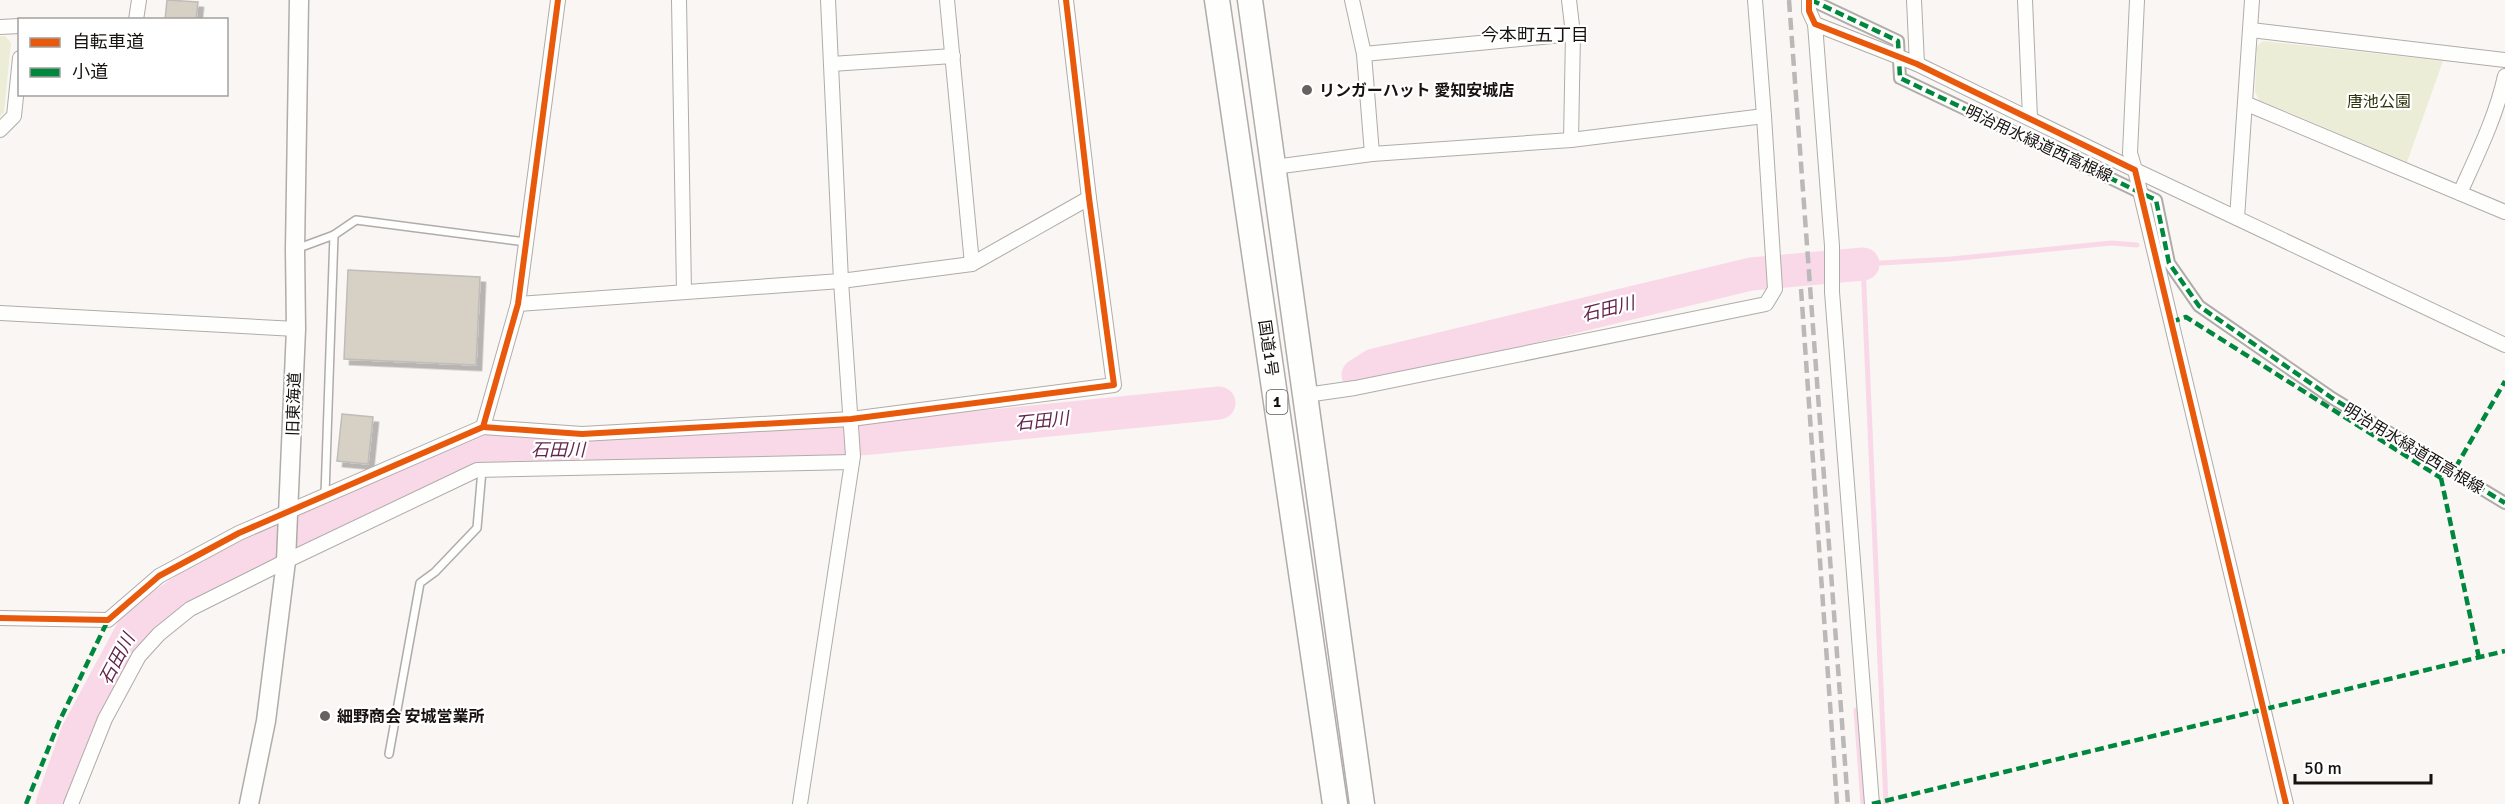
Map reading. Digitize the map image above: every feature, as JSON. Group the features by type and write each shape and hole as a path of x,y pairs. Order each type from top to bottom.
{"highway":[{"name":"国道1号","path":"1218,0 1335,804"},
{"name":"国道1号","path":"1250,0 1362,804"}],"street":[{"path":"136,18 139,0"},
{"name":"旧東海道","path":"249,804 266,721 286,557 297,329 295,249 299,0"},
{"path":"483,426 518,304 558,0"},
{"path":"679,0 684,292"},
{"path":"800,804 852,459 828,0"},
{"path":"947,0 972,264"},
{"path":"0,618 108,620 159,576 239,533 288,517 325,495 483,426 582,434 851,422 1114,385 1066,0"},
{"path":"1352,0 1364,54 1371,154"},
{"path":"1569,0 1573,34 1571,140"},
{"path":"1306,395 1355,388 1766,304 1775,289 1755,0"},
{"path":"1810,0 1809,10 1815,24 1832,246 1832,292 1872,804"},
{"name":"明治用水緑道西高根線","path":"1810,0 1898,41 1900,78 2156,200 2169,263 2199,306 2332,398 2505,503"},
{"path":"1914,0 1917,64"},
{"path":"2025,0 2030,118"},
{"path":"2136,0 2130,153 2286,804"},
{"path":"2237,218 2247,104 2252,0"},
{"path":"1815,24 1917,64 2505,345"},
{"path":"0,27 18,26"},
{"path":"2251,30 2505,60"},
{"path":"1364,54 1573,34"},
{"path":"831,64 953,56"},
{"path":"2460,193 2500,96 2505,75"},
{"path":"0,130 14,116 18,77"},
{"path":"2247,104 2505,212"},
{"path":"1274,167 1371,154 1571,140 1764,116"},
{"path":"518,304 841,281 972,264 1089,198"},
{"path":"0,313 297,329"},
{"path":"71,804 105,719 139,656 159,634 190,609 286,557 477,470 852,459"}],"lane":[{"path":"295,249 334,235 356,220 526,242"},
{"path":"325,495 334,235"},
{"path":"389,754 420,583 435,572 477,528 482,470"}],"green space":[{"path":"0,36 5,36 11,43 4,112 0,117"},
{"name":"唐池公園","path":"2263,41 2443,61 2407,162 2259,100 2255,92 2257,46"}],"building":[{"path":"167,0 198,2 196,18 165,18"},
{"path":"348,270 480,277 476,365 344,359"},
{"path":"342,414 373,417 368,464 337,461"}],"waterway":[{"path":"1886,804 1863,264 1951,259 2111,243 2137,245"},
{"name":"石田川","path":"1358,375 1374,365 1751,274 1863,264"},
{"name":"石田川","path":"52,804 77,733 136,623 198,581 257,550 315,521 480,450 513,447 713,449 872,438 1219,403"},
{"path":"1856,710 1863,804"}],"railway":[{"path":"1789,0 1848,804"},
{"path":"1801,289 1837,804"}],"marked path":[{"path":"1811,0 1898,41 1900,78 2156,200 2169,263 2199,306 2332,398 2505,503"},
{"path":"2171,322 2186,317 2441,478"},
{"path":"2479,658 2441,478 2453,472 2505,381"},
{"path":"26,804 59,722 108,620"},
{"path":"1872,804 2505,651"}],"cycle path":[{"path":"0,618 108,620 159,576 239,533 483,427 518,304 558,0"},
{"path":"483,427 582,434 851,419 1114,385 1066,0"},
{"path":"1809,0 1809,11 1815,24 1917,64 2135,170 2286,804"}],"place":[{"name":"リンガーハット 愛知安城店","path":"1307,90"},
{"name":"細野商会 安城営業所","path":"325,716"}],"district":[{"name":"今本町五丁目","path":"1535,35"}]}
